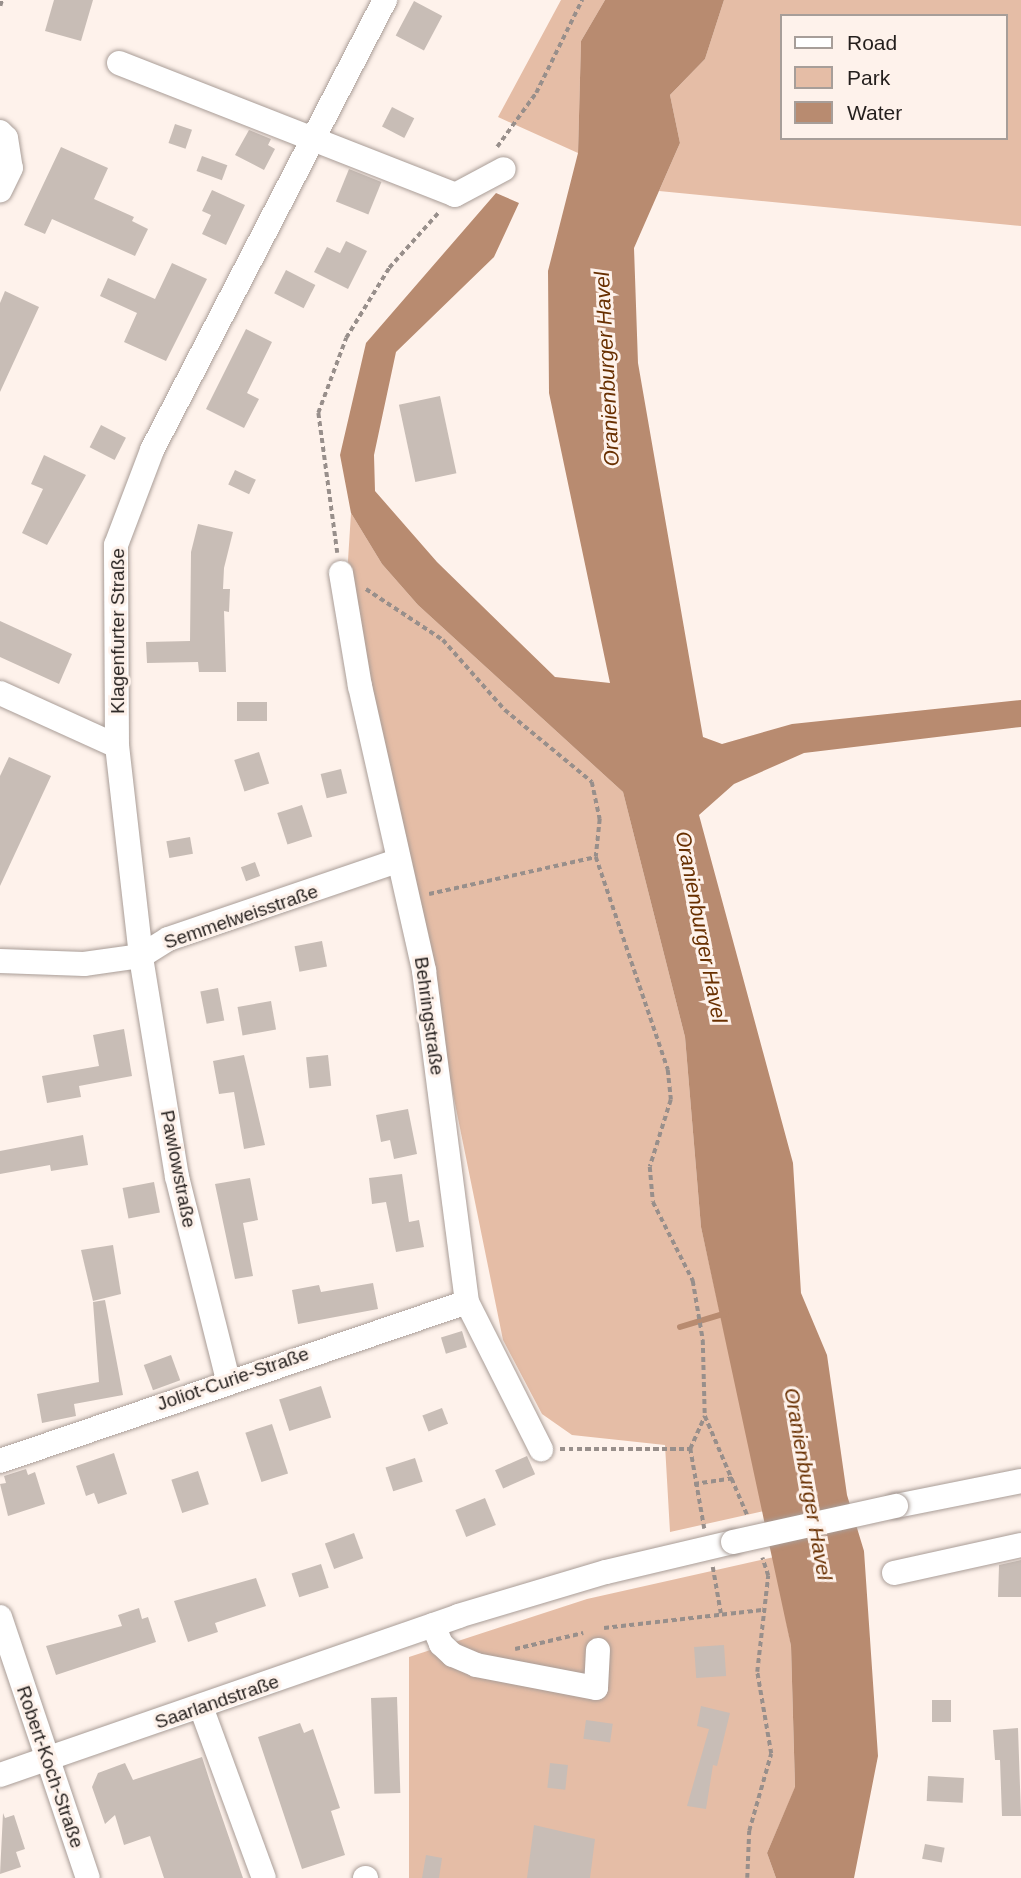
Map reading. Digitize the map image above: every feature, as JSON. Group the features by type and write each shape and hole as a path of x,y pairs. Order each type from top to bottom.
{"street":[{"name":"Klagenfurter Straße","path":"141,956 117,746 116,545 152,450 385,0"},
{"path":"119,63 455,195 499,160"},
{"path":"0,191 10,168 3,135"},
{"name":"Behringstraße","path":"341,573 341,588 397,861 424,971 467,1302 541,1449"},
{"path":"0,693 117,746"},
{"name":"Semmelweisstraße","path":"0,961 84,964 141,956 168,939 397,861"},
{"name":"Pawlowstraße","path":"141,956 177,1177 228,1380"},
{"name":"Joliot-Curie-Straße","path":"0,1461 228,1380 467,1302"},
{"name":"Saarlandstraße","path":"0,1775 433,1625 606,1572 742,1535 1021,1481"},
{"path":"894,1573 1021,1545"},
{"name":"Robert-Koch-Straße","path":"0,1617 88,1878"},
{"path":"433,1625 441,1644 453,1655 476,1665 596,1688 598,1650"},
{"path":"201,1707 264,1878"}],"path":[{"path":"0,6 2,0"},
{"path":"499,160 537,93 582,0"},
{"path":"455,195 389,268 346,338 318,413 329,519 341,573 443,640 505,710 592,782 600,819 596,857 668,1070 671,1100 650,1167 653,1202 693,1282 703,1340 705,1416 735,1478 742,1535"},
{"path":"407,899 596,857"},
{"path":"704,1525 694,1484 690,1449 705,1416"},
{"path":"541,1449 690,1449"},
{"path":"694,1484 735,1478"},
{"path":"747,1878 749,1831 771,1754 757,1672 768,1576 760,1552"},
{"path":"714,1569 720,1613"}],"green space":[{"path":"561,0 605,0 581,41 578,153 498,117"},
{"path":"724,0 1021,0 1021,226 659,191 680,143 670,95 705,59"},
{"path":"351,513 382,564 418,605 623,792 685,1037 701,1227 764,1511 670,1532 665,1445 572,1435 542,1414 503,1340 407,867 346,592"},
{"path":"774,1557 791,1646 795,1788 767,1853 776,1878 409,1878 409,1657 587,1599"}],"water":[{"name":"Oranienburger Havel","path":"605,0 724,0 705,59 670,95 680,143 634,248 638,363 703,737 722,744 792,724 1021,700 1021,727 804,753 734,784 699,815 793,1163 801,1293 827,1355 847,1495 864,1551 878,1756 854,1878 776,1878 767,1853 795,1787 791,1646 701,1227 685,1037 623,792 418,605 382,564 351,513 340,455 366,343 496,193 519,203 494,257 396,352 374,455 375,491 437,562 555,677 610,683 549,393 548,271 578,153 581,41"}],"building":[{"path":"54,0 93,0 81,41 45,31"},
{"path":"414,1 442,16 424,50 396,35"},
{"path":"392,107 414,118 404,138 382,127"},
{"path":"175,124 192,130 186,149 168,143"},
{"path":"249,130 271,139 268,145 275,149 264,170 235,155"},
{"path":"61,147 108,168 94,199 134,217 132,221 148,229 135,256 52,219 45,234 24,225"},
{"path":"202,156 227,165 222,180 197,171"},
{"path":"349,169 381,182 368,215 336,201"},
{"path":"212,190 245,205 226,245 202,234 211,215 202,211"},
{"path":"346,241 367,251 348,289 314,272 327,247 340,253"},
{"path":"172,263 207,279 166,361 124,342 137,313 100,296 108,278 155,299"},
{"path":"286,270 315,285 304,308 274,293"},
{"path":"5,291 39,307 0,392 0,303"},
{"path":"246,329 272,342 247,393 259,399 244,428 206,409"},
{"path":"440,396 456,473 415,482 399,405"},
{"path":"101,425 126,438 115,460 90,447"},
{"path":"44,455 86,475 47,545 22,533 43,489 31,484"},
{"path":"235,470 256,480 249,494 228,485"},
{"path":"198,524 233,532 224,568 223,589 230,589 229,612 224,611 226,672 199,672 198,662 147,663 146,642 190,641 191,552"},
{"path":"0,621 72,654 59,684 0,657"},
{"path":"237,702 267,702 267,721 237,721"},
{"path":"259,752 269,783 244,791 234,760"},
{"path":"9,757 51,776 0,886 0,776"},
{"path":"341,769 347,793 327,798 321,774"},
{"path":"302,805 312,836 287,844 277,813"},
{"path":"190,837 193,854 169,858 166,841"},
{"path":"255,862 260,876 246,881 241,867"},
{"path":"322,941 327,967 299,972 295,946"},
{"path":"218,988 224,1020 207,1024 200,991"},
{"path":"271,1001 276,1030 243,1035 238,1007"},
{"path":"124,1029 132,1076 79,1086 81,1097 47,1103 42,1076 99,1066 93,1035"},
{"path":"244,1055 265,1145 244,1149 234,1092 219,1094 213,1061"},
{"path":"328,1055 331,1086 309,1088 306,1057"},
{"path":"408,1109 417,1154 394,1159 390,1140 381,1142 376,1115"},
{"path":"83,1135 88,1165 51,1171 50,1165 0,1174 0,1151"},
{"path":"402,1174 409,1222 419,1220 424,1247 396,1252 386,1202 372,1204 369,1178"},
{"path":"250,1178 258,1220 243,1223 253,1276 235,1279 215,1184"},
{"path":"154,1182 160,1212 129,1219 123,1188"},
{"path":"113,1245 121,1294 93,1301 81,1250"},
{"path":"373,1283 378,1309 298,1324 292,1290 319,1285 321,1292"},
{"path":"105,1300 123,1395 74,1404 76,1416 42,1423 37,1394 99,1382 93,1302"},
{"path":"462,1331 467,1347 446,1354 441,1337"},
{"path":"171,1355 180,1380 153,1390 144,1365"},
{"path":"321,1386 331,1417 289,1431 279,1400"},
{"path":"442,1408 448,1424 428,1431 422,1416"},
{"path":"272,1424 288,1473 261,1482 245,1433"},
{"path":"114,1453 127,1494 98,1504 94,1493 86,1496 76,1466"},
{"path":"527,1456 535,1474 503,1489 495,1470"},
{"path":"415,1458 423,1482 393,1491 386,1468"},
{"path":"26,1469 28,1475 35,1472 45,1504 8,1516 0,1484 6,1483 4,1476"},
{"path":"198,1471 209,1504 182,1513 171,1480"},
{"path":"485,1498 496,1525 466,1537 455,1510"},
{"path":"354,1533 363,1558 334,1569 325,1544"},
{"path":"1021,1560 1021,1597 998,1597 999,1565"},
{"path":"321,1564 329,1588 299,1597 292,1574"},
{"path":"256,1578 266,1606 215,1623 218,1632 188,1642 174,1601"},
{"path":"139,1608 142,1619 148,1617 156,1642 56,1675 46,1646 122,1626 118,1615"},
{"path":"724,1645 726,1676 696,1678 694,1647"},
{"path":"397,1697 400,1793 374,1794 371,1698"},
{"path":"932,1700 951,1700 951,1722 932,1722"},
{"path":"701,1706 730,1713 717,1766 713,1765 706,1809 687,1806 709,1729 697,1726"},
{"path":"586,1720 613,1724 610,1743 583,1739"},
{"path":"300,1723 304,1733 313,1729 340,1808 331,1811 345,1855 302,1869 258,1737"},
{"path":"1018,1728 1021,1816 1002,1816 1000,1760 995,1760 993,1730"},
{"path":"202,1757 243,1878 164,1878 150,1836 124,1845 115,1815 105,1824 92,1787 98,1773 125,1763 133,1780"},
{"path":"550,1763 568,1765 565,1790 547,1788"},
{"path":"928,1776 964,1778 963,1803 927,1801"},
{"path":"3,1813 5,1818 14,1815 25,1849 16,1852 21,1867 0,1874"},
{"path":"534,1825 595,1839 590,1878 527,1878"},
{"path":"925,1844 945,1848 942,1863 922,1859"},
{"path":"426,1855 442,1858 439,1878 422,1878"}],"waterway":[{"path":"680,1327 726,1313"}]}
